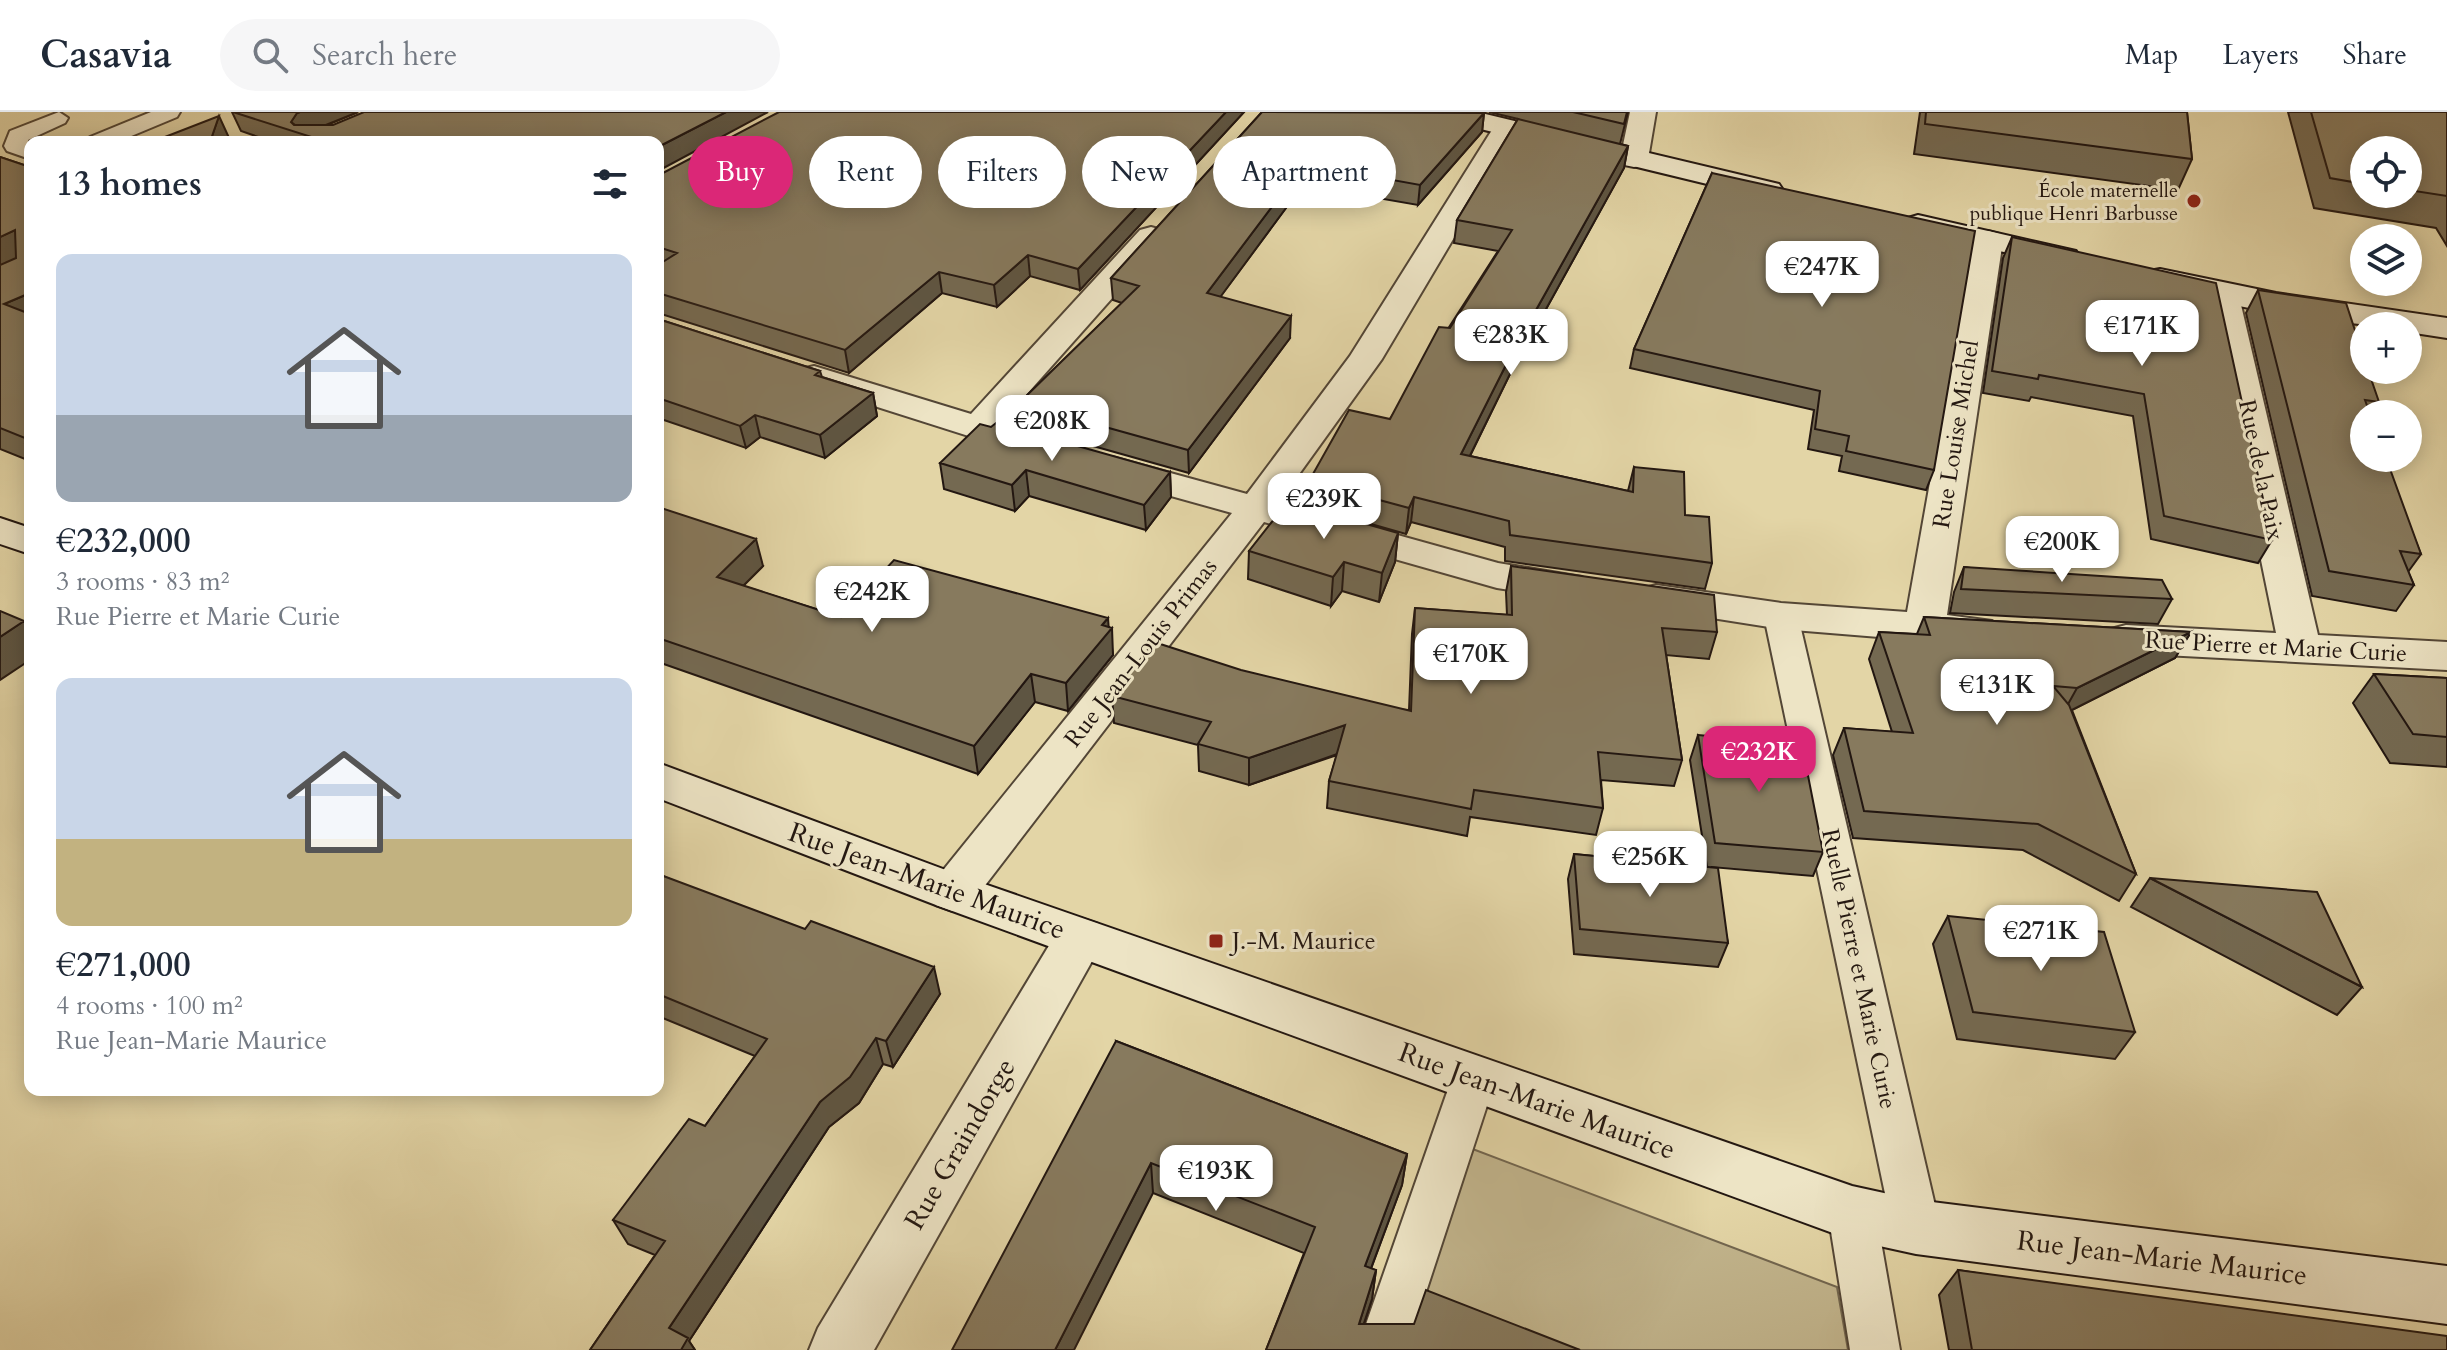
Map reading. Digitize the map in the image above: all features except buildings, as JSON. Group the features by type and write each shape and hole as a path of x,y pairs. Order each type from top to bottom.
{"street":[{"path":"1444,112 1802,198"},
{"path":"1634,159 1643,112"},
{"name":"Rue Jean-Louis Primas","path":"953,892 1255,509 1365,359 1506,128"},
{"path":"977,428 1167,217"},
{"path":"1895,219 2090,262"},
{"name":"Rue Louise Michel","path":"1925,628 1988,240"},
{"path":"2134,272 2276,303 2447,328"},
{"name":"Rue de la Paix","path":"2222,292 2300,649"},
{"path":"780,364 1072,456 1497,575 1781,616 2018,633"},
{"path":"0,530 24,540"},
{"name":"Rue Pierre et Marie Curie","path":"2096,637 2447,656"},
{"name":"Rue Jean-Marie Maurice","path":"664,782 953,892 1852,1213 1916,1227 2447,1295"},
{"name":"Rue Graindorge","path":"840,1350 1080,938"}],"lane":[{"path":"112,136 169,112"},
{"path":"24,150 15,146 18,136 57,118"},
{"name":"Ruelle Pierre et Marie Curie","path":"1781,616 1916,1227"},
{"path":"1382,1350 1474,1078"},
{"path":"1852,1213 1875,1350"}],"shaded area":[{"path":"1470,1148 1837,1287 1848,1350 1544,1350 1419,1300"}],"place":[{"name":"École maternelle publique Henri Barbusse","path":"2194,201"},
{"name":"J.-M. Maurice","path":"1216,941"}]}
